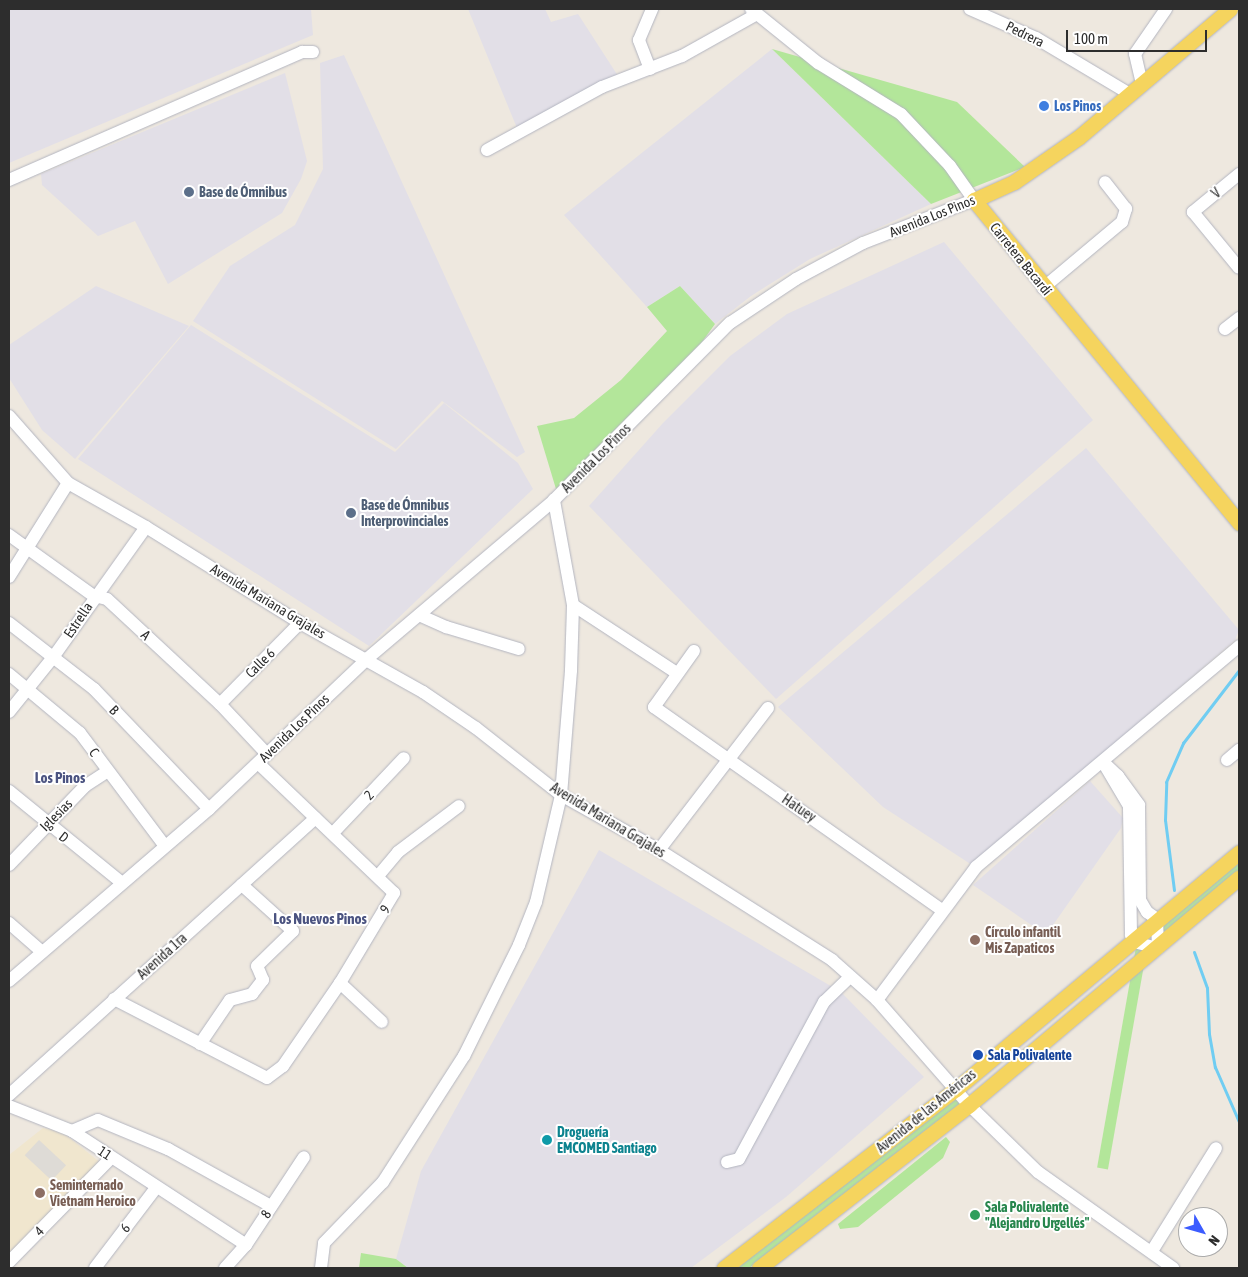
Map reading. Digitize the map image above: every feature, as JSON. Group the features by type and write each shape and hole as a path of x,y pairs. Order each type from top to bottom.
{"main road":[{"name":"Avenida Los Pinos","path":"974,200 1014,182 1079,137 1230,9"},
{"name":"Carretera Bacardí","path":"974,200 1043,288 1160,423 1239,523"},
{"name":"Avenida de las Américas","path":"724,1268 956,1089 1239,852"},
{"name":"Avenida de las Américas","path":"759,1268 969,1105 1239,878"}],"street":[{"path":"650,69 640,40 652,9"},
{"name":"Pedrera","path":"970,9 1036,38 1136,89"},
{"path":"1136,89 1135,54 1166,9"},
{"path":"486,150 602,87 682,56 754,11"},
{"name":"Carretera Bacardí","path":"754,11 818,63 901,114 950,166 974,200"},
{"path":"9,180 302,52 314,52"},
{"name":"V","path":"1239,174 1193,212 1239,268"},
{"path":"1043,288 1122,222 1126,209 1105,182"},
{"name":"Avenida Los Pinos","path":"9,981 164,845 209,809 368,658 554,500 730,323 796,279 863,244 974,200"},
{"path":"1225,329 1239,318"},
{"name":"Avenida Mariana Grajales","path":"9,416 68,483 146,527 300,623 368,658 476,728 561,796 659,850 832,960 877,1000 969,1105 1038,1172 1152,1251 1173,1268"},
{"path":"9,577 68,483"},
{"path":"320,1268 324,1243 383,1182 464,1056 520,945 536,902 561,796 573,605 554,500"},
{"name":"Estrella","path":"9,712 54,656 94,596 146,527"},
{"name":"A","path":"9,535 94,596 107,599 220,704 263,758"},
{"path":"573,605 677,673 694,651"},
{"path":"419,615 519,649"},
{"name":"B","path":"9,623 54,656 94,689 209,809"},
{"name":"Calle 6","path":"220,704 300,623"},
{"path":"877,1000 942,910 976,867 1239,646"},
{"name":"Hatuey","path":"677,673 654,707 726,759 823,824 942,910"},
{"name":"C","path":"9,674 80,733 164,845"},
{"path":"659,850 726,759 768,708"},
{"path":"1227,760 1239,750"},
{"name":"9","path":"200,1044 267,1078 283,1066 340,983 394,893 316,818 263,758"},
{"name":"2","path":"333,833 404,758"},
{"path":"1103,762 1139,805 1140,900 1157,921 1158,948 1134,941 1129,806 1103,762"},
{"name":"Iglesias","path":"9,865 47,823 85,786 108,771"},
{"name":"D","path":"9,791 122,882"},
{"path":"378,876 398,852 459,806"},
{"name":"Avenida 1ra","path":"9,1095 316,818"},
{"path":"114,999 200,1044 230,1000 252,994 263,980 258,966 293,931 242,885"},
{"path":"9,923 41,951"},
{"path":"727,1162 739,1160 824,1002 850,977"},
{"path":"340,983 382,1022"},
{"name":"11","path":"9,1106 72,1130 111,1158 246,1246"},
{"path":"72,1130 98,1120 168,1149 271,1206"},
{"path":"1152,1251 1216,1148"},
{"name":"8","path":"225,1268 246,1246 304,1157"},
{"name":"4","path":"9,1262 111,1158"},
{"name":"6","path":"95,1268 156,1188"}],"shaded area":[{"path":"9,9 311,9 313,35 9,163"},
{"path":"468,9 545,9 551,22 578,14 620,79 517,128"},
{"path":"772,49 931,204 810,259 751,296 715,324 680,286 647,307 564,215"},
{"path":"344,55 525,452 517,457 442,401 396,449 193,321 230,266 295,225 323,169 320,63"},
{"path":"285,73 307,161 301,179 282,213 168,284 135,221 98,236 42,185 41,174"},
{"path":"944,242 1093,420 776,699 589,506 663,423 730,356 787,314"},
{"path":"96,286 189,326 75,459 42,430 9,378 9,345"},
{"path":"191,325 395,452 444,403 518,463 533,489 369,646 78,459"},
{"path":"1086,448 1239,630 1235,640 972,865 883,807 778,707"},
{"path":"1090,781 1123,818 1121,828 1046,935 973,885"},
{"path":"599,850 841,992 924,1077 786,1197 691,1268 408,1268 396,1259 421,1171"},
{"name":"Seminternado Vietnam Heroico","path":"43,1128 62,1132 101,1163 9,1256 9,1155"},
{"path":"39,1140 66,1165 52,1181 25,1155"}],"green space":[{"path":"772,49 957,102 1025,167 931,204"},
{"path":"680,286 715,324 702,342 556,489 537,426 574,418 621,380 667,331 647,307"},
{"path":"1239,860 1239,871 1162,937 1161,925"},
{"path":"1136,947 1147,949 1108,1170 1097,1168"},
{"path":"955,1097 961,1105 777,1248 749,1268 735,1268"},
{"path":"946,1137 950,1142 943,1158 858,1227 840,1229 838,1224"},
{"path":"361,1253 396,1259 408,1268 359,1268"}],"waterway":[{"path":"1174,890 1165,820 1166,782 1183,743 1239,670"},
{"path":"1194,952 1207,988 1209,1034 1215,1067 1239,1122"}],"place":[{"name":"Los Pinos","path":"1044,106"},
{"name":"Base de Ómnibus","path":"189,192"},
{"name":"Base de Ómnibus Interprovinciales","path":"351,513"},
{"name":"Círculo infantil Mis Zapaticos","path":"975,940"},
{"name":"Sala Polivalente","path":"978,1055"},
{"name":"Droguería EMCOMED Santiago","path":"547,1140"},
{"name":"Seminternado Vietnam Heroico","path":"40,1193"},
{"name":"Sala Polivalente \"Alejandro Urgellés\"","path":"975,1215"}],"district":[{"name":"Los Pinos","path":"60,778"},
{"name":"Los Nuevos Pinos","path":"320,919"}]}
